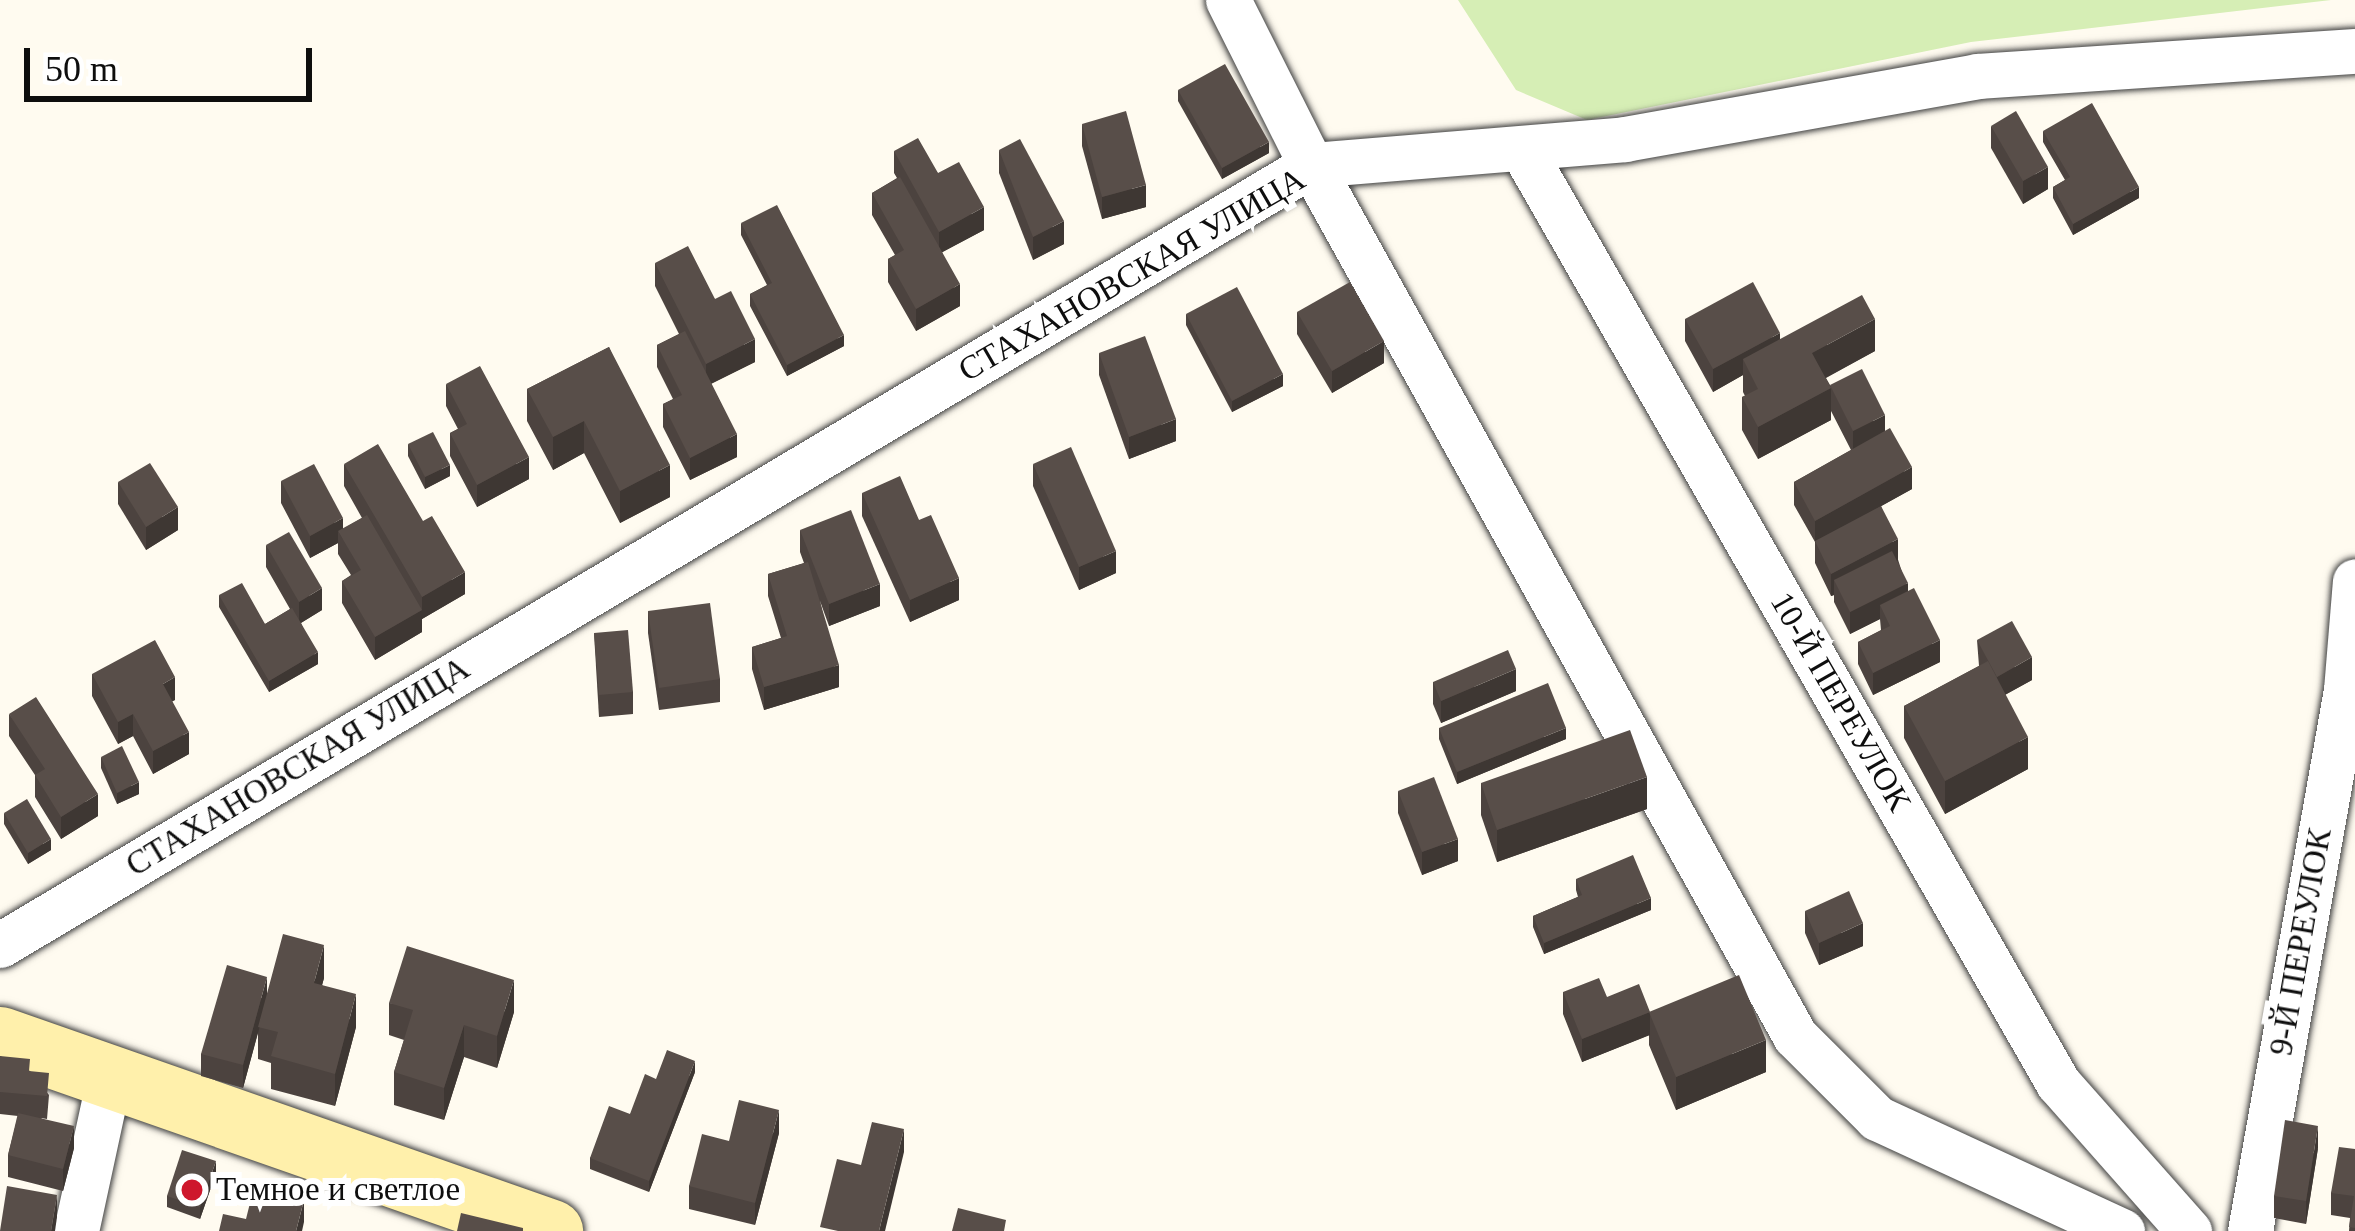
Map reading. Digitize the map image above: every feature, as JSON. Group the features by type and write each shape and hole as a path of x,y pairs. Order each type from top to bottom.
{"street":[{"path":"1228,0 1311,165 1523,151 1977,76 2355,51"},
{"name":"10-Й ПЕРЕУЛОК","path":"1523,151 2058,1083 2188,1231"},
{"name":"СТАХАНОВСКАЯ УЛИЦА","path":"0,944 1311,165 1795,1036 1877,1118 2122,1231"},
{"name":"9-Й ПЕРЕУЛОК","path":"2250,1231 2346,690 2355,581"},
{"path":"0,1038 551,1231"},
{"path":"76,1231 110,1079"}],"green space":[{"path":"1458,0 2331,0 1971,42 1587,120 1516,90"}],"building":[{"path":"1225,64 1269,142 1222,168 1178,90"},
{"path":"2092,103 2139,187 2073,224 2053,187 2070,177 2043,131"},
{"path":"1126,111 1146,185 1102,197 1082,124"},
{"path":"2016,111 2048,167 2023,181 1991,126"},
{"path":"918,138 938,173 959,162 984,207 939,232 894,151"},
{"path":"1020,139 1064,221 1033,237 999,150"},
{"path":"900,177 960,284 916,309 888,259 904,250 872,193"},
{"path":"777,205 844,335 787,365 750,294 772,283 741,223"},
{"path":"688,246 715,299 731,291 755,339 706,364 655,263"},
{"path":"1350,282 1384,341 1332,371 1297,312"},
{"path":"1753,282 1780,333 1713,369 1685,319"},
{"path":"1237,287 1283,374 1232,401 1186,314"},
{"path":"1862,295 1875,319 1812,353 1831,388 1758,427 1742,397 1758,389 1743,359"},
{"path":"685,331 737,434 690,458 663,404 682,395 657,345"},
{"path":"1145,336 1176,419 1129,437 1099,353"},
{"path":"609,347 670,465 620,491 584,421 553,437 527,389"},
{"path":"480,366 529,457 477,485 450,433 467,424 446,384"},
{"path":"1862,369 1885,415 1853,431 1830,385"},
{"path":"1890,428 1912,467 1815,521 1794,482"},
{"path":"433,432 450,465 425,477 408,444"},
{"path":"378,444 423,521 432,516 465,572 422,597 344,464"},
{"path":"1071,447 1116,551 1079,567 1033,464"},
{"path":"150,463 178,507 146,527 118,482"},
{"path":"314,464 343,518 310,536 281,481"},
{"path":"900,476 919,520 931,515 959,578 910,600 862,493"},
{"path":"1881,506 1898,539 1831,574 1815,541"},
{"path":"851,510 880,584 829,604 800,530"},
{"path":"367,515 422,610 375,637 342,581 361,570 338,531"},
{"path":"289,532 322,588 299,602 266,545"},
{"path":"1892,551 1908,583 1850,612 1834,580"},
{"path":"808,562 839,665 764,687 752,647 787,636 768,574"},
{"path":"242,583 265,624 292,608 318,652 269,681 219,595"},
{"path":"1914,588 1940,640 1873,673 1858,642 1890,626 1880,605"},
{"path":"710,603 720,679 659,688 648,611"},
{"path":"2012,621 2032,657 1997,677 1977,640"},
{"path":"628,630 633,692 599,695 594,633"},
{"path":"155,640 175,677 163,684 189,732 153,751 133,714 118,722 92,674"},
{"path":"1508,650 1516,669 1441,701 1433,682"},
{"path":"1988,661 2028,737 1945,781 1904,706"},
{"path":"1548,683 1566,728 1457,772 1439,728"},
{"path":"36,697 98,794 61,817 35,775 45,769 9,714"},
{"path":"1630,730 1647,777 1497,830 1481,783"},
{"path":"122,746 139,782 117,793 101,757"},
{"path":"1434,777 1458,839 1422,852 1398,791"},
{"path":"27,799 51,839 28,853 4,813"},
{"path":"1633,855 1651,898 1544,943 1533,916 1582,895 1576,879"},
{"path":"1849,891 1863,923 1819,943 1805,911"},
{"path":"283,934 324,945 314,983 356,994 335,1074 271,1056 278,1032 258,1027"},
{"path":"407,946 514,980 497,1036 464,1025 444,1088 394,1072 413,1010 389,1003"},
{"path":"227,965 267,977 243,1065 201,1054"},
{"path":"1739,975 1766,1040 1676,1077 1649,1012"},
{"path":"1599,978 1607,997 1639,984 1650,1012 1582,1039 1563,992"},
{"path":"667,1050 695,1061 649,1181 590,1158 609,1106 630,1114 645,1074 656,1079"},
{"path":"0,1056 30,1059 29,1071 49,1073 47,1096 0,1092"},
{"path":"739,1100 779,1110 755,1203 689,1186 702,1134 729,1141"},
{"path":"18,1113 74,1126 63,1169 8,1155"},
{"path":"2285,1120 2318,1126 2306,1201 2274,1196"},
{"path":"872,1122 904,1129 879,1231 820,1227 837,1159 861,1165"},
{"path":"2339,1147 2355,1149 2355,1228 2349,1227 2354,1196 2331,1193"},
{"path":"182,1150 216,1161 200,1207 167,1196"},
{"path":"7,1186 57,1195 51,1231 0,1231"},
{"path":"254,1187 304,1200 296,1231 219,1231 223,1214 246,1219"},
{"path":"958,1208 1006,1220 1004,1231 952,1231"},
{"path":"461,1213 523,1228 523,1231 457,1231"}],"place":[{"name":"Темное и светлое","path":"192,1190"}]}
